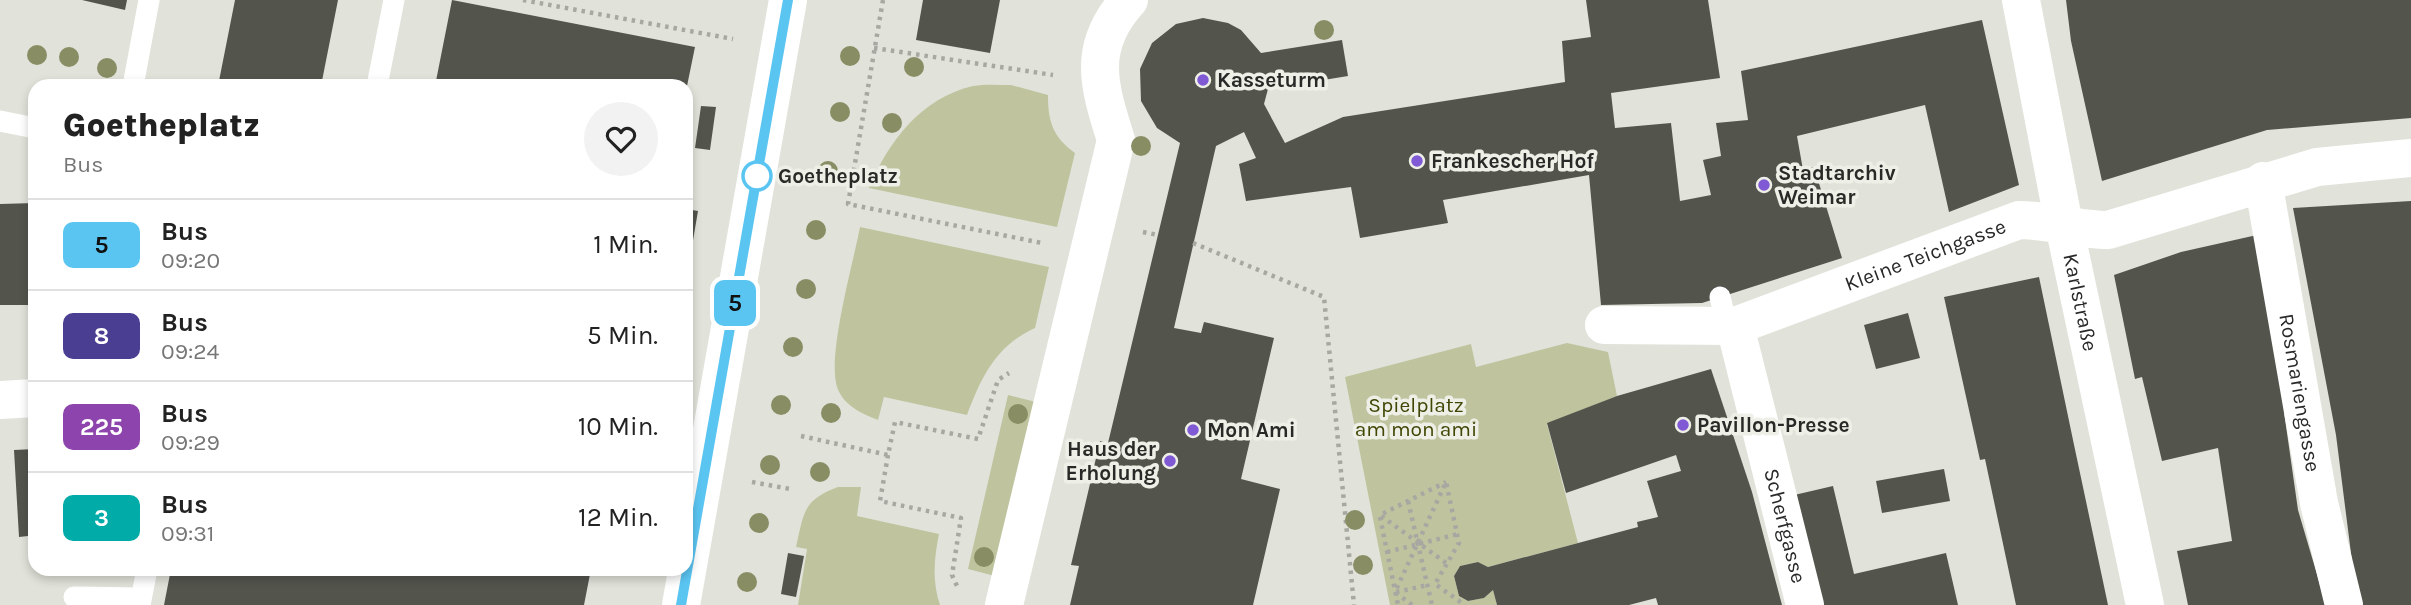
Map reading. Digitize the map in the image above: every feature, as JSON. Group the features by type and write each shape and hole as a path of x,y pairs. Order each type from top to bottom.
{"street":[{"path":"693,537 788,0"},
{"path":"1004,605 1116,140 1098,83 1101,51 1111,22 1129,0"},
{"name":"Karlstraße","path":"2021,0 2064,225 2145,605"},
{"name":"Kleine Teichgasse","path":"1604,325 1727,316 2019,220 2042,220 2108,230 2263,181 2317,167 2411,158"},
{"name":"Rosmariengasse","path":"2263,181 2319,503 2344,605"},
{"name":"Scherfgasse","path":"1727,316 1805,605"},
{"path":"0,400 28,398"},
{"path":"681,605 686,576"}],"lane":[{"path":"134,79 149,0"},
{"path":"378,79 394,0"},
{"path":"0,121 28,127"},
{"path":"74,597 141,601 146,576"}],"path":[{"path":"523,0 734,39 732,50"},
{"path":"883,0 848,204 1040,243"},
{"path":"874,48 1024,71"},
{"path":"1193,243 1324,296 1354,605"},
{"path":"962,595 952,575 961,519 880,501 895,422 978,439 998,380 1025,363 1063,354"},
{"path":"801,436 888,456"},
{"path":"749,482 790,489"},
{"path":"1380,515 1446,482"},
{"path":"1435,584 1459,543 1446,482"},
{"path":"1395,592 1446,482"},
{"path":"1408,501 1432,605"},
{"path":"1380,515 1446,563"},
{"path":"1380,515 1398,605"},
{"path":"1387,552 1458,534"},
{"path":"1395,592 1435,584 1465,605"},
{"path":"1395,592 1412,605"}],"green space":[{"path":"1011,85 1048,95 1053,128 1075,153 1057,227 869,188 886,154 922,111 954,92 973,86"},
{"path":"860,227 1049,267 1035,328 1021,335 1000,353 978,387 967,415 884,397 878,420 854,408 840,393 835,372 835,354"},
{"name":"Spielplatz am mon ami","path":"1567,343 1608,352 1617,396 1547,424 1578,543 1488,567 1478,562 1460,566 1454,576 1459,596 1468,601 1484,598 1493,590 1497,605 1390,605 1345,377 1471,344 1476,367"},
{"path":"1008,395 1036,402 995,576 968,569"},
{"path":"838,487 861,487 857,516 939,534 935,570 940,605 798,605 807,549 796,547 804,516 811,502"}],"building":[{"path":"82,0 127,0 125,10"},
{"path":"235,0 338,0 322,79 219,79"},
{"path":"452,0 695,47 688,79 436,79"},
{"path":"923,0 1000,0 990,53 916,40"},
{"path":"1586,0 1708,0 1720,78 1611,93 1615,128 1671,123 1680,201 1711,195 1703,160 1721,156 1716,123 1748,120 1741,71 1982,20 2019,185 1949,212 1925,105 1797,136 1803,170 1814,167 1842,258 1702,303 1601,305 1589,175 1443,200 1448,223 1360,238 1351,187 1246,201 1239,164 1256,158 1244,132 1216,146 1174,328 1201,333 1204,322 1274,338 1241,479 1280,489 1253,605 1070,605 1079,566 1071,565 1100,441 1108,443 1180,143 1157,128 1141,101 1140,69 1152,43 1176,24 1203,18 1228,23 1241,30 1261,53 1342,40 1348,76 1268,89 1264,104 1285,143 1343,117 1565,82 1562,41 1591,37"},
{"path":"2066,0 2411,0 2411,118 2267,130 2102,181 2071,41"},
{"path":"701,106 716,107 710,150 695,148"},
{"path":"2411,201 2411,605 2360,605 2336,435 2293,208"},
{"path":"28,203 28,305 0,305 0,204"},
{"path":"693,210 698,211 693,240"},
{"path":"2257,235 2289,411 2284,412 2298,510 2326,605 2188,605 2177,551 2232,541 2218,448 2162,461 2142,377 2135,379 2114,275 2181,252"},
{"path":"2039,277 2108,605 2016,605 1985,459 1980,460 1944,297"},
{"path":"1908,313 1920,358 1876,369 1864,325"},
{"path":"1711,369 1752,492 1782,605 1658,605 1656,598 1629,605 1497,605 1493,590 1484,598 1468,601 1459,596 1454,576 1460,566 1478,562 1488,567 1638,527 1637,522 1658,517 1647,481 1681,471 1676,455 1566,493 1547,423 1617,396"},
{"path":"28,449 28,536 19,537 14,450"},
{"path":"1944,469 1950,501 1882,513 1876,481"},
{"path":"1833,486 1854,574 1946,553 1958,605 1815,605 1790,496"},
{"path":"788,553 804,556 796,597 781,594"},
{"path":"170,576 590,576 584,605 164,605"}],"bus line":[{"name":"5","path":"693,539 788,0"},
{"name":"5","path":"681,605 686,576"}],"place":[{"name":"Kasseturm","path":"1203,80"},
{"name":"Frankescher Hof","path":"1417,161"},
{"name":"Goetheplatz","path":"757,176"},
{"name":"Stadtarchiv Weimar","path":"1764,185"},
{"name":"Pavillon-Presse","path":"1683,425"},
{"name":"Mon Ami","path":"1193,430"},
{"name":"Haus der Erholung","path":"1170,461"}]}
